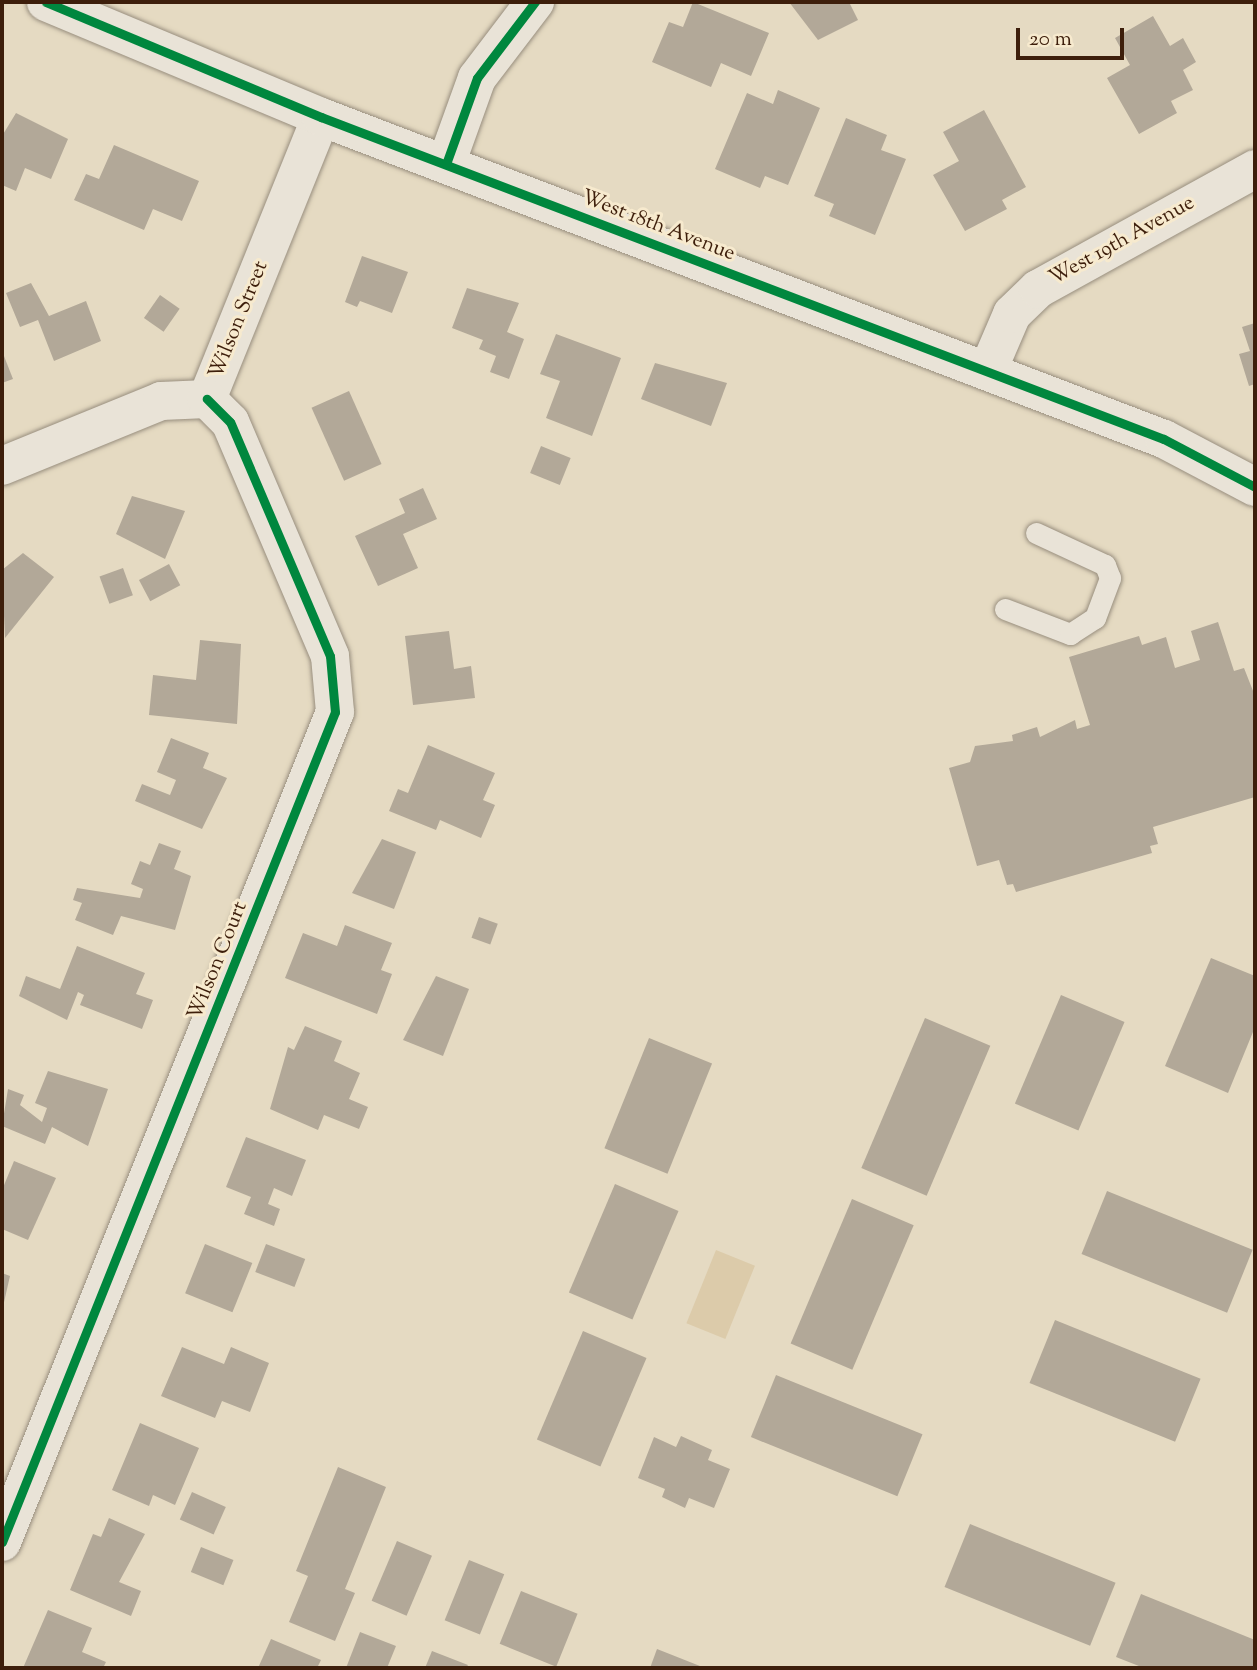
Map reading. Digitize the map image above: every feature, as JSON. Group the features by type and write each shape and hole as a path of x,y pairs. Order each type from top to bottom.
{"street":[{"name":"West 18th Avenue","path":"46,2 321,117 1164,439 1255,487"},
{"path":"446,164 477,78 536,2"},
{"name":"Wilson Street","path":"2,466 162,401 207,399 321,117"},
{"name":"West 19th Avenue","path":"988,370 1012,314 1038,289 1071,265 1255,169"},
{"name":"Wilson Court","path":"2,1542 335,712 330,656 230,422 207,399"}],"lane":[{"path":"1005,609 1070,634 1088,627 1100,607 1110,578 1105,565 1035,533"}],"shaded area":[{"path":"716,1250 755,1266 725,1339 686,1323"}],"building":[{"path":"693,2 769,33 751,76 721,63 711,87 652,62 669,22 683,27"},
{"path":"789,2 849,2 858,20 818,40"},
{"path":"1153,16 1170,46 1183,38 1196,62 1183,70 1193,90 1171,101 1177,113 1139,134 1107,78 1130,65 1115,38"},
{"path":"778,90 820,108 788,185 765,176 760,188 715,169 747,93 773,104"},
{"path":"984,110 1026,187 1002,200 1007,209 965,231 933,175 959,161 943,132"},
{"path":"16,113 68,139 51,179 25,168 16,191 2,185 2,136"},
{"path":"846,118 887,135 881,150 906,159 875,235 829,216 834,204 814,196"},
{"path":"114,145 199,181 182,221 153,209 144,230 74,200 86,174 99,179"},
{"path":"362,256 408,272 392,313 360,301 357,307 345,302"},
{"path":"31,283 49,316 86,301 101,341 54,361 38,320 20,327 6,293"},
{"path":"467,288 519,303 507,332 524,339 509,379 490,372 496,356 479,349 483,340 452,328"},
{"path":"160,295 180,309 164,332 144,318"},
{"path":"1255,323 1255,384 1249,386 1239,354 1250,351 1242,327"},
{"path":"556,334 621,358 592,436 546,418 560,381 540,374"},
{"path":"2,351 13,379 2,383"},
{"path":"655,363 727,383 711,426 641,399"},
{"path":"349,391 382,464 344,481 312,408"},
{"path":"541,446 571,458 560,485 530,473"},
{"path":"423,488 437,519 403,534 418,568 378,586 355,536 405,513 399,499"},
{"path":"132,496 185,511 165,559 116,534"},
{"path":"23,553 54,577 5,638 2,570"},
{"path":"169,564 180,585 150,601 139,580"},
{"path":"123,568 133,595 109,604 100,577"},
{"path":"1218,622 1234,671 1244,668 1255,696 1255,797 1153,827 1158,844 1150,846 1152,853 1016,892 1013,884 1007,885 999,860 977,866 949,768 970,762 975,746 1013,741 1012,735 1037,727 1040,737 1075,720 1077,729 1090,725 1069,657 1139,636 1142,645 1166,637 1175,668 1200,660 1191,631"},
{"path":"449,631 454,669 471,666 475,698 413,705 405,636"},
{"path":"200,640 241,644 237,724 149,715 153,675 196,680"},
{"path":"171,738 209,753 203,768 227,778 202,829 135,801 142,784 170,795 176,780 157,772"},
{"path":"428,745 495,773 483,800 495,805 481,838 440,820 436,830 389,811 398,789 408,793"},
{"path":"382,839 416,852 394,909 352,893"},
{"path":"159,843 181,851 174,869 191,876 175,930 121,916 113,935 75,920 82,903 73,900 77,888 140,898 143,889 131,884 140,861 150,865"},
{"path":"479,917 498,924 490,945 471,938"},
{"path":"345,925 392,943 381,970 392,974 377,1014 285,978 303,933 337,946"},
{"path":"77,946 145,973 136,994 153,1000 142,1029 80,1005 84,995 78,992 67,1020 19,996 26,976 60,989"},
{"path":"1211,958 1255,976 1255,1027 1228,1093 1165,1066"},
{"path":"436,976 469,989 443,1056 403,1040"},
{"path":"1061,995 1125,1022 1078,1131 1015,1104"},
{"path":"925,1018 990,1046 927,1196 861,1168"},
{"path":"305,1026 342,1041 334,1061 360,1073 349,1099 368,1107 359,1129 324,1115 318,1130 270,1109 288,1047 294,1050"},
{"path":"649,1038 712,1063 667,1174 604,1148"},
{"path":"48,1071 108,1089 88,1146 52,1127 45,1144 2,1126 8,1089 24,1095 20,1105 42,1122 47,1108 35,1103"},
{"path":"246,1137 306,1160 292,1196 274,1188 268,1204 280,1209 274,1226 244,1214 251,1197 226,1187"},
{"path":"14,1161 56,1178 28,1240 2,1229 2,1190"},
{"path":"615,1184 679,1211 632,1320 569,1293"},
{"path":"1107,1191 1253,1250 1227,1313 1082,1254"},
{"path":"852,1199 914,1225 852,1370 791,1344"},
{"path":"205,1244 252,1263 232,1312 185,1293"},
{"path":"266,1244 305,1259 294,1287 255,1272"},
{"path":"2,1273 10,1276 2,1311"},
{"path":"1055,1320 1201,1379 1175,1442 1030,1383"},
{"path":"583,1331 647,1358 600,1467 537,1440"},
{"path":"182,1347 224,1364 231,1347 269,1363 250,1412 222,1401 215,1418 161,1396"},
{"path":"776,1375 922,1434 897,1496 751,1437"},
{"path":"140,1423 199,1448 175,1505 153,1495 149,1506 112,1490"},
{"path":"681,1436 712,1450 708,1460 730,1469 714,1508 689,1498 685,1508 662,1497 665,1489 638,1478 654,1437 676,1447"},
{"path":"338,1467 386,1487 345,1589 355,1593 335,1641 289,1622 308,1576 296,1571"},
{"path":"192,1492 226,1507 214,1534 180,1519"},
{"path":"109,1518 145,1534 119,1582 141,1591 131,1616 70,1590 93,1534 101,1537"},
{"path":"970,1524 1116,1583 1090,1646 945,1587"},
{"path":"397,1541 432,1556 407,1616 372,1601"},
{"path":"201,1547 233,1560 223,1585 191,1572"},
{"path":"469,1560 504,1574 480,1635 445,1620"},
{"path":"521,1591 578,1614 556,1667 500,1644"},
{"path":"1141,1594 1255,1640 1255,1668 1144,1668 1116,1657"},
{"path":"48,1610 92,1628 82,1652 106,1662 103,1668 23,1668"},
{"path":"360,1632 396,1646 387,1668 346,1668"},
{"path":"271,1639 321,1660 317,1668 258,1668"},
{"path":"657,1649 705,1668 650,1668"},
{"path":"432,1651 468,1665 466,1668 425,1668"}],"cycle path":[{"path":"46,2 321,117 1164,439 1255,487"},
{"path":"446,164 477,78 535,2"},
{"path":"2,1542 335,712 330,656 230,422 207,399"}]}
